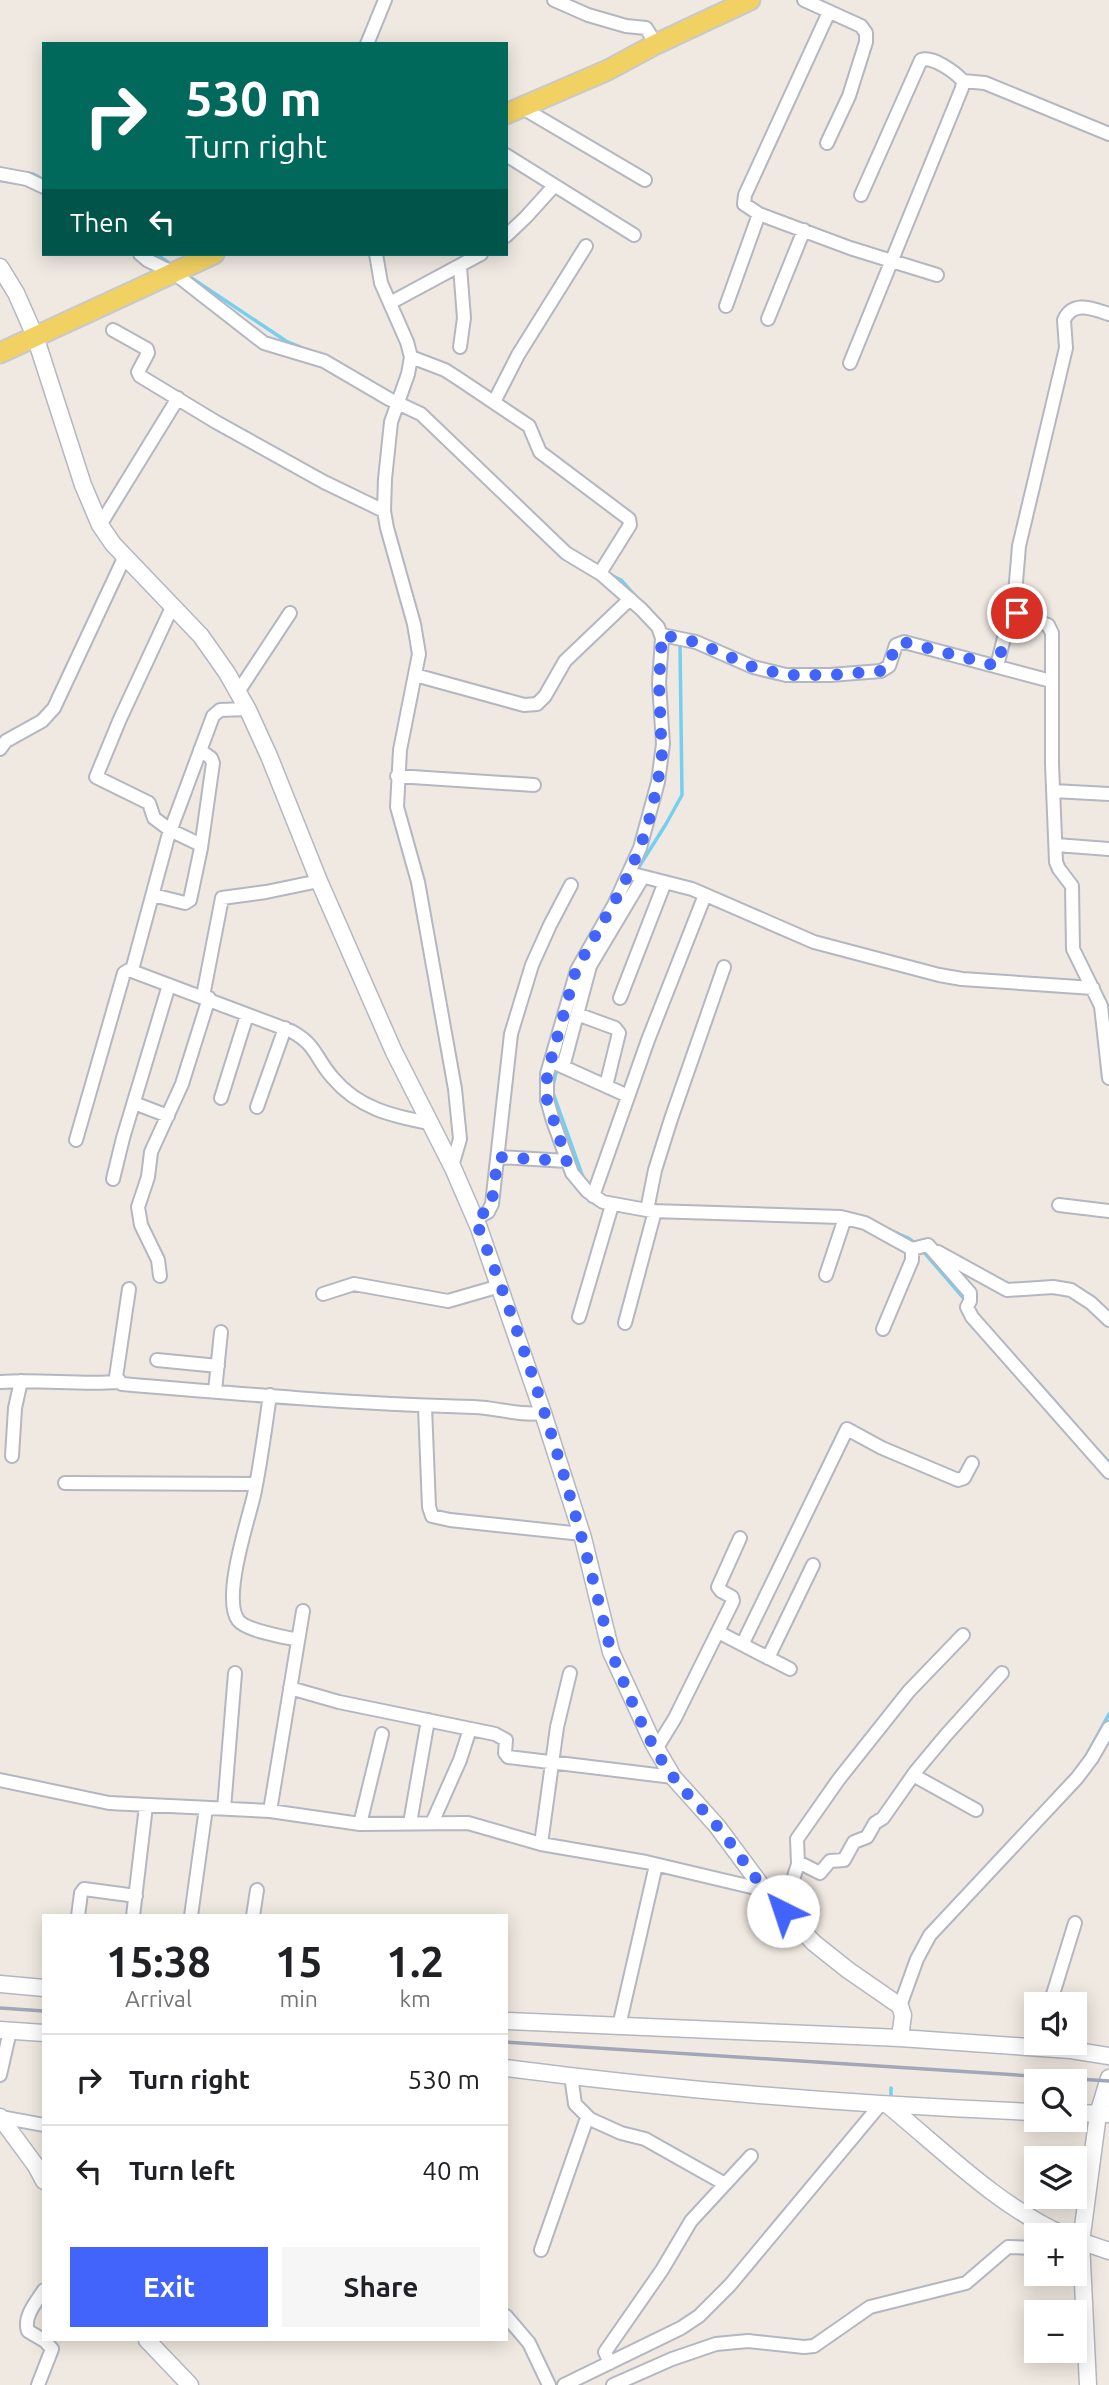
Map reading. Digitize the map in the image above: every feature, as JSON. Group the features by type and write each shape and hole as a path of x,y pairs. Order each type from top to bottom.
{"main road":[{"path":"513,111 608,70 750,0"},
{"path":"0,353 210,256"}],"street":[{"path":"368,42 385,0"},
{"path":"554,0 612,22 646,28 656,44"},
{"path":"804,0 861,26 867,38 849,96 827,143"},
{"path":"830,12 784,106 744,198 746,206 759,214 937,275"},
{"path":"861,195 921,60 929,59 963,81 985,83 1109,134"},
{"path":"850,363 963,81"},
{"path":"513,111 645,180"},
{"path":"508,156 634,236"},
{"path":"0,174 27,179 42,186"},
{"path":"508,234 554,186"},
{"path":"726,306 759,214"},
{"path":"768,319 804,230"},
{"path":"494,402 518,355 586,246"},
{"path":"142,256 147,260 180,270 264,343 324,361 399,400 424,417 566,553 602,569 668,636 696,642 753,667 786,675 881,671 888,666 896,645 904,642 1051,681"},
{"path":"376,256 380,279 411,356 390,434 385,479 384,511 419,646 397,776 400,821 418,882 454,1089 460,1139 452,1166"},
{"path":"390,303 478,256"},
{"path":"0,267 16,293 35,336 83,485 100,525 125,556 201,636 238,692 269,756 319,881 394,1052 452,1166 500,1286 543,1413 582,1534 611,1652 656,1749 673,1777 717,1826 764,1890 783,1911 814,1943 900,2006 904,2015 900,2038"},
{"path":"460,267 464,307 460,347"},
{"path":"1016,612 1014,606 1017,557 1063,366 1066,348 1063,320 1071,310 1081,307 1109,314"},
{"path":"113,330 147,349 148,353 139,375 216,422 324,482 384,511"},
{"path":"411,356 445,370 529,426 540,452 629,519 630,525 602,569"},
{"path":"100,525 178,398"},
{"path":"0,749 10,738 42,721 54,708 125,556"},
{"path":"415,675 524,705 537,705 565,661 630,599"},
{"path":"173,605 96,776 149,803 152,817 170,830 201,845"},
{"path":"997,666 1007,626 1016,612"},
{"path":"1016,612 1044,622 1050,629 1052,639 1052,791 1057,865 1072,886 1073,953 1093,988 1102,1011 1109,1078"},
{"path":"238,692 290,613"},
{"path":"668,636 659,683 662,760 635,875 590,966 577,1014 557,1064 546,1083 547,1100 567,1161 577,1180 612,1205 845,1218 865,1223 920,1249 951,1258 1007,1290 1053,1287 1071,1290 1091,1303 1109,1320"},
{"path":"132,970 170,830 213,716 217,712 247,709"},
{"path":"153,895 189,902 201,845 213,763 211,758 200,750"},
{"path":"397,776 534,785"},
{"path":"1052,791 1109,794"},
{"path":"1056,845 1109,849"},
{"path":"635,875 705,895 814,942 939,975 1093,988"},
{"path":"557,1064 576,970 635,875"},
{"path":"160,1276 158,1259 141,1225 138,1208 148,1177 152,1152 187,1071 206,997 222,898 319,881"},
{"path":"620,998 665,882"},
{"path":"475,1219 491,1208 511,1034 532,965 571,885"},
{"path":"594,1193 705,895"},
{"path":"625,1324 650,1207 655,1170 724,967"},
{"path":"76,1140 126,970 285,1028 310,1043 334,1080 365,1106 429,1123"},
{"path":"113,1179 169,985"},
{"path":"577,1014 615,1028 619,1033 606,1086"},
{"path":"221,1098 247,1015"},
{"path":"257,1107 285,1028"},
{"path":"557,1064 628,1096"},
{"path":"134,1103 168,1116"},
{"path":"498,1157 567,1161"},
{"path":"579,1317 612,1205"},
{"path":"1059,1205 1109,1212"},
{"path":"826,1275 845,1218"},
{"path":"920,1249 966,1287 971,1297 969,1304 972,1317 1109,1472"},
{"path":"883,1328 912,1259 920,1249"},
{"path":"323,1294 354,1284 448,1301 500,1286"},
{"path":"118,1382 116,1377 129,1289"},
{"path":"215,1391 221,1332"},
{"path":"157,1360 218,1366"},
{"path":"12,1457 15,1408 21,1381"},
{"path":"0,1382 118,1382 425,1407 482,1407 523,1415 543,1413"},
{"path":"270,1395 256,1484 234,1579 236,1617 243,1625 298,1640"},
{"path":"425,1407 429,1507 432,1516 436,1519 582,1534"},
{"path":"743,1643 847,1429 881,1448 958,1480 964,1478 972,1463"},
{"path":"65,1483 256,1484"},
{"path":"656,1749 675,1718 733,1601 732,1597 718,1587 740,1538"},
{"path":"768,1658 813,1565"},
{"path":"270,1811 303,1611"},
{"path":"718,1632 790,1670"},
{"path":"783,1911 798,1862 797,1839 839,1779 917,1682 963,1635"},
{"path":"223,1809 235,1673"},
{"path":"541,1844 557,1727 570,1673"},
{"path":"798,1862 820,1873 831,1860 844,1860 854,1842 867,1837 913,1775 1002,1673"},
{"path":"290,1688 339,1702 470,1729 505,1739 504,1752 507,1756 673,1777"},
{"path":"410,1823 428,1720"},
{"path":"900,2006 917,1959 930,1935 1077,1778 1109,1728"},
{"path":"432,1823 460,1760 470,1729"},
{"path":"360,1824 382,1734"},
{"path":"913,1775 976,1810"},
{"path":"0,1780 109,1803 270,1811 360,1824 452,1822 476,1825 541,1844 656,1865 764,1890"},
{"path":"133,1914 146,1806"},
{"path":"191,1914 206,1808"},
{"path":"619,2026 656,1865"},
{"path":"78,1914 84,1889 136,1896"},
{"path":"253,1914 257,1890"},
{"path":"1054,1992 1075,1923"},
{"path":"0,1984 42,1988"},
{"path":"508,2021 1024,2044"},
{"path":"0,2075 5,2031 42,2033"},
{"path":"1087,2053 1109,2056"},
{"path":"508,2068 885,2105 1024,2111"},
{"path":"571,2076 575,2104 587,2118 645,2139 725,2184"},
{"path":"1083,2223 1109,2078"},
{"path":"885,2105 1012,2208 1038,2223"},
{"path":"564,2385 681,2328 715,2301 885,2105"},
{"path":"0,2117 42,2125"},
{"path":"0,2117 42,2177"},
{"path":"541,2250 587,2118"},
{"path":"610,2363 605,2352 662,2270 691,2221 751,2156"},
{"path":"613,2385 672,2359 716,2344 748,2341 810,2347 870,2307 966,2283 1008,2247 1024,2247"},
{"path":"1087,2248 1109,2251"},
{"path":"1081,2286 1088,2385"},
{"path":"42,2293 26,2324 28,2331 42,2339"},
{"path":"508,2318 529,2343 549,2385"},
{"path":"38,2385 52,2349 45,2341"},
{"path":"148,2341 190,2385"}],"waterway":[{"path":"27,173 42,179"},
{"path":"159,256 172,265"},
{"path":"187,275 286,341 305,349"},
{"path":"609,574 621,580 637,598"},
{"path":"637,870 682,795 678,643"},
{"path":"557,1068 552,1090 584,1180"},
{"path":"888,1229 915,1243"},
{"path":"923,1251 966,1301"},
{"path":"1036,1380 1084,1435"},
{"path":"1098,1451 1109,1462"},
{"path":"1086,1756 1109,1714"},
{"path":"906,1972 912,1957"},
{"path":"891,2088 891,2095"}],"railway":[{"path":"0,2008 42,2011"},
{"path":"508,2042 1109,2081"}],"route":[{"path":"783,1911 717,1826 673,1777 653,1743 617,1666 611,1652 583,1538 513,1321 475,1219 491,1208 498,1157 567,1161 547,1100 547,1074 576,970 622,888 640,848 651,814 663,744 659,683 662,635 696,642 753,667 786,675 830,675 885,670 896,645 904,642 997,666 1007,626 1012,615 1017,613"}]}
